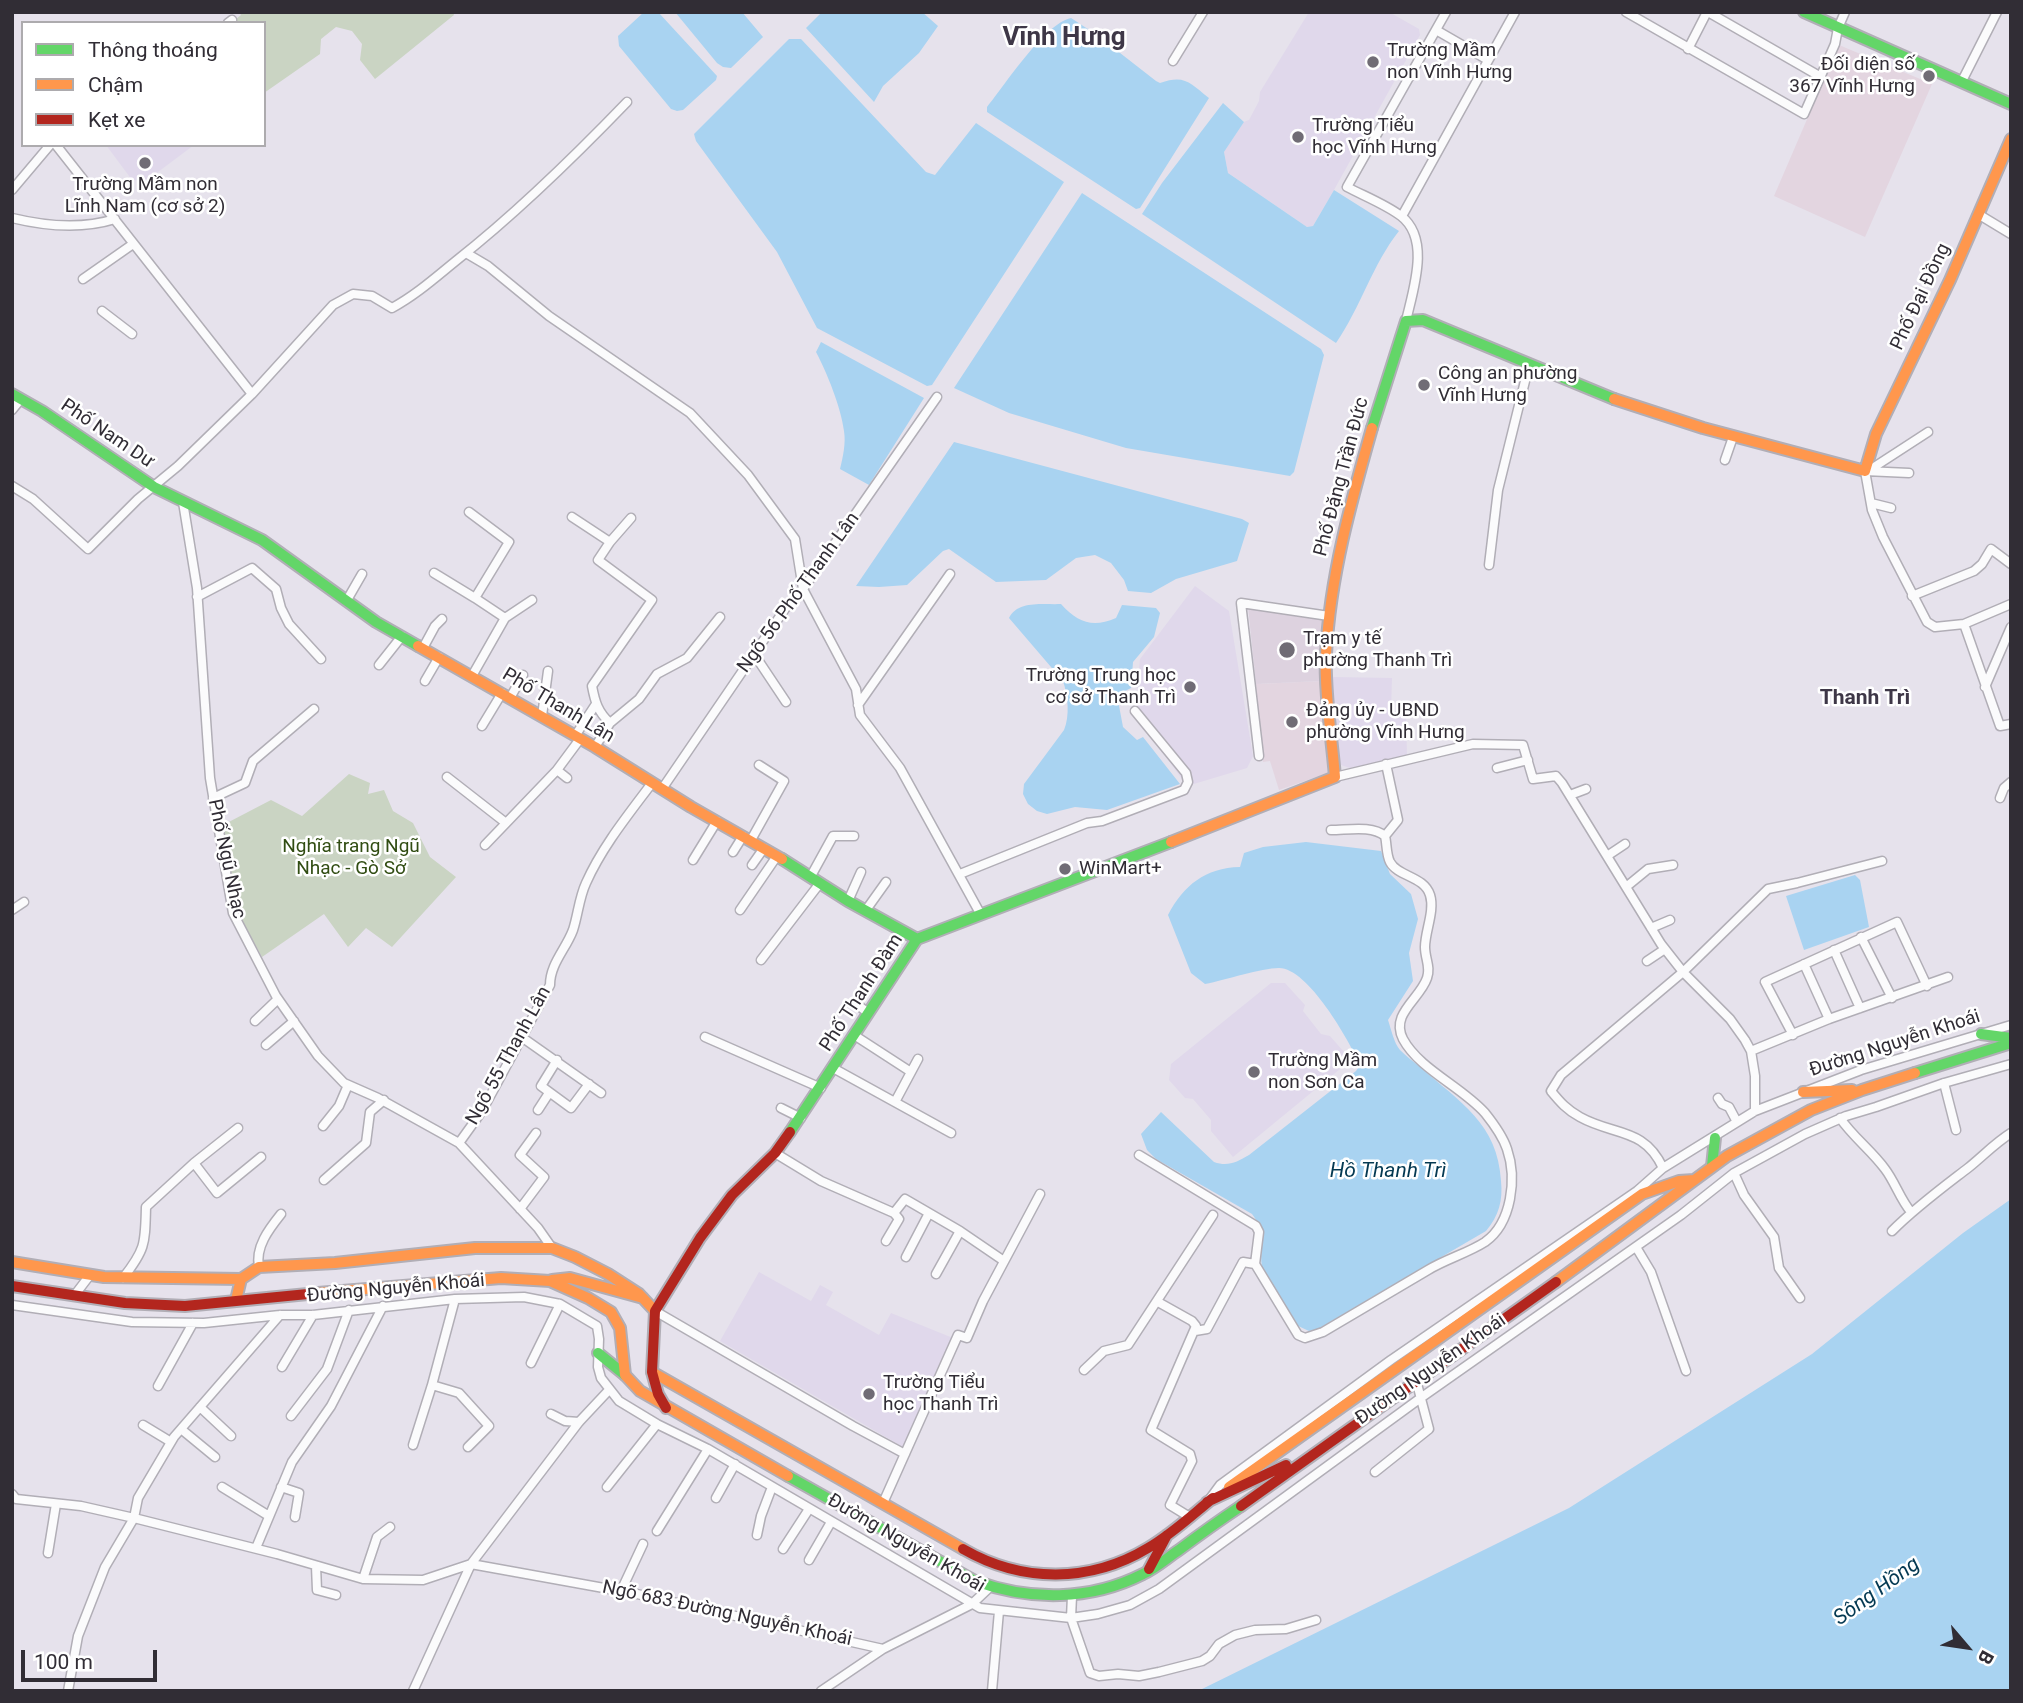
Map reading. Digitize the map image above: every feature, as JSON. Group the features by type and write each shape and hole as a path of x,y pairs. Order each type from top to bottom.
{"street":[{"path":"1173,61 1203,12"},
{"path":"1446,12 1347,187 1402,216 1412,229 1417,247 1416,276 1406,321 1423,320 1649,412 1866,471 1909,473"},
{"path":"1402,216 1515,12"},
{"path":"1626,12 1804,114 1835,44 1845,12"},
{"path":"1688,49 1707,12 1821,77"},
{"path":"1804,12 2011,104"},
{"path":"1962,81 1997,12"},
{"path":"1436,30 1488,60"},
{"path":"12,486 33,499 88,549 252,394 333,306 352,294 372,296 392,308 409,299 489,236 627,102"},
{"name":"Phố Đại Đồng","path":"1964,624 1935,627 1930,625 1912,596 1883,537 1871,503 1866,471 1876,434 1932,319 2011,139"},
{"path":"12,190 48,147"},
{"path":"58,147 252,394"},
{"path":"1978,214 2011,234"},
{"path":"12,218 48,224 94,225 115,219"},
{"path":"83,279 133,244"},
{"path":"466,253 488,266 549,316 690,414 748,475 795,539 803,589 856,689 860,715 900,768 981,915"},
{"path":"102,311 132,334"},
{"name":"Phố Đặng Trần Đức","path":"1335,777 1326,657 1338,554 1388,373 1406,321"},
{"path":"1489,565 1498,490 1530,365"},
{"path":"12,410 17,397"},
{"name":"Phố Nam Dư","path":"17,397 183,502"},
{"name":"Ngõ 56 Phố Thanh Lân","path":"657,786 789,603 803,589 937,397"},
{"path":"1866,471 1928,432"},
{"path":"1725,460 1733,437"},
{"name":"Phố Ngũ Nhạc","path":"183,502 197,597 213,798 233,914 278,999 318,1056 348,1084 458,1143 520,1209 552,1248"},
{"name":"Phố Thanh Lân","path":"183,502 262,540 402,636 595,747 848,901 917,939"},
{"path":"1871,503 1891,508"},
{"path":"468,512 509,542 475,598"},
{"path":"572,517 610,542"},
{"path":"610,723 596,704 592,686 652,600 598,560 631,518"},
{"path":"1912,596 1974,571 1991,549 2011,564"},
{"path":"197,597 252,568 276,589 289,624 321,659"},
{"path":"434,573 505,618"},
{"path":"347,600 362,574"},
{"path":"858,705 950,574"},
{"path":"472,676 505,618 532,600"},
{"path":"1259,756 1241,603 1329,616"},
{"path":"2011,604 1964,624 2000,726 2011,724"},
{"path":"595,747 610,723 639,699 657,674 687,658 720,617"},
{"path":"423,648 435,626 442,620"},
{"path":"1985,687 2011,627"},
{"path":"379,664 402,636"},
{"path":"754,654 786,702"},
{"path":"425,681 439,657"},
{"path":"542,716 548,671"},
{"path":"482,726 523,675"},
{"path":"485,845 558,770 596,704"},
{"path":"213,798 245,783 253,761 314,709"},
{"path":"960,874 1087,823 1102,821 1184,790 1188,782 1186,773 1135,711"},
{"path":"1335,777 1472,744 1523,745 1533,779 1556,776 1665,949 1683,972 1730,1019 1751,1051 1756,1092 1755,1111"},
{"path":"1497,768 1528,760"},
{"path":"1139,1155 1256,1226 1259,1232 1255,1264 1298,1335 1305,1338 1313,1337 1434,1266 1486,1241 1505,1217 1512,1171 1507,1149 1500,1135 1485,1114 1461,1090 1428,1067 1403,1038 1401,1030 1404,1009 1420,992 1428,976 1425,947 1430,895 1425,886 1395,869 1387,855 1385,836 1398,820 1386,764"},
{"path":"733,852 747,838 784,781 759,765"},
{"path":"558,770 566,778"},
{"path":"447,777 506,823"},
{"name":"Phố Thanh Đàm","path":"666,1408 658,1394 652,1372 655,1311 700,1238 732,1195 775,1153 801,1118 867,1012 893,978 917,939 1076,880 1335,777"},
{"path":"2000,798 2004,788 2011,782"},
{"name":"Ngõ 55 Thanh Lân","path":"458,1143 482,1111 550,985 555,964 573,930 586,882 624,820 657,786"},
{"path":"1570,796 1586,789"},
{"path":"694,860 717,821"},
{"path":"1331,830 1375,830 1385,836"},
{"path":"761,960 815,879 833,835 854,836"},
{"path":"1607,856 1625,844"},
{"path":"752,865 764,848"},
{"path":"740,910 777,856"},
{"path":"1663,1168 1655,1152 1643,1141 1580,1117 1564,1107 1551,1091 1561,1074 1683,972 1768,889 1882,861"},
{"path":"1626,887 1648,869 1672,865"},
{"path":"848,901 861,872"},
{"path":"866,910 886,882"},
{"path":"12,910 24,902"},
{"path":"1651,928 1670,920"},
{"path":"1793,1035 1765,982 1897,922 1927,986"},
{"path":"1861,937 1892,998"},
{"path":"1647,961 1665,949"},
{"path":"1835,950 1860,1009"},
{"path":"1804,964 1829,1019"},
{"path":"1751,1051 1829,1019 1927,986 1948,976"},
{"path":"255,1021 278,999"},
{"path":"855,1003 867,1012"},
{"path":"266,1045 294,1021"},
{"name":"Đường Nguyễn Khoái","path":"652,1372 971,1554 1011,1570 1043,1576 1107,1569 1167,1535 1207,1502 1603,1224 1663,1168 1755,1111 1861,1070 2011,1025"},
{"path":"1981,1034 2011,1040"},
{"path":"854,1035 911,1072"},
{"path":"705,1037 821,1088"},
{"path":"523,1038 601,1093"},
{"name":"Đường Nguyễn Khoái","path":"12,1286 74,1296 216,1306 236,1300 489,1279 550,1281 611,1312 620,1328 625,1375 640,1391 666,1408 990,1587 1024,1593 1072,1596 1126,1584 1146,1573 1713,1166 1775,1129 1862,1090 2011,1040"},
{"path":"895,1102 918,1059"},
{"path":"557,1060 541,1086 549,1093 571,1108 589,1084"},
{"name":"Đường Nguyễn Khoái","path":"12,1305 122,1321 193,1323 280,1315 313,1315 455,1298 524,1297 561,1304 597,1326 601,1378 609,1390 626,1405 735,1464 980,1608 1071,1618 1130,1605 1159,1588 1422,1397 1636,1247 1734,1173 1840,1118 2011,1064"},
{"path":"833,1068 951,1133"},
{"path":"1944,1083 1956,1130"},
{"path":"323,1126 339,1107 348,1084"},
{"path":"1803,1092 1862,1090"},
{"path":"538,1110 549,1093"},
{"path":"1718,1098 1722,1104 1729,1107 1737,1122"},
{"path":"324,1180 366,1143 370,1112 384,1101"},
{"path":"780,1108 801,1118"},
{"path":"1840,1118 1886,1170 1899,1196 1911,1212"},
{"path":"123,1279 145,1244 146,1207 194,1163 238,1128"},
{"path":"520,1209 544,1177 520,1155 536,1133"},
{"path":"1892,1231 1911,1212 2011,1133"},
{"path":"1713,1166 1715,1138"},
{"path":"775,1153 821,1181 894,1213 899,1220 886,1241"},
{"path":"194,1163 217,1193 261,1157"},
{"path":"1734,1173 1744,1195 1774,1237 1779,1268 1800,1298"},
{"name":"Đường Nguyễn Khoái","path":"1639,1193 1679,1181 1694,1180"},
{"path":"883,1503 958,1335 967,1338 983,1301 1040,1194"},
{"path":"894,1213 905,1199 961,1231 1004,1261"},
{"path":"906,1257 929,1213"},
{"path":"260,1267 258,1260 267,1230 281,1214"},
{"path":"1084,1370 1104,1351 1128,1345 1213,1216"},
{"path":"936,1274 961,1231"},
{"path":"1636,1247 1651,1272 1686,1371"},
{"name":"Đường Nguyễn Khoái","path":"241,1279 260,1267 335,1263 475,1248 552,1248 564,1251 592,1266 643,1297 652,1304 655,1311"},
{"path":"12,1262 123,1279 241,1279 236,1300"},
{"path":"1195,1331 1207,1329 1243,1262 1255,1264"},
{"path":"74,1296 90,1275"},
{"path":"550,1281 570,1278 643,1297"},
{"path":"413,1445 455,1298"},
{"path":"1158,1302 1196,1326 1151,1430 1190,1454 1192,1461 1170,1506 1188,1516"},
{"path":"531,1363 561,1304"},
{"path":"256,1548 292,1462 331,1406 383,1306"},
{"path":"291,1416 327,1369 349,1310"},
{"path":"655,1311 905,1454"},
{"path":"68,1691 78,1636 105,1567 134,1518 138,1498 181,1429 280,1315"},
{"path":"282,1367 313,1315"},
{"path":"158,1386 193,1323"},
{"path":"598,1353 625,1375"},
{"path":"1375,1472 1429,1429 1416,1381"},
{"path":"432,1385 458,1393 489,1426 468,1447"},
{"path":"413,1691 471,1564 579,1422 609,1390"},
{"path":"200,1407 231,1436"},
{"path":"551,1415 565,1421 579,1422"},
{"path":"607,1486 657,1424"},
{"path":"143,1425 171,1442"},
{"path":"181,1429 215,1457"},
{"path":"657,1531 708,1449"},
{"path":"1207,1502 1311,1454"},
{"path":"716,1498 735,1464"},
{"path":"757,1535 772,1487"},
{"path":"222,1488 269,1516"},
{"path":"281,1488 299,1493 295,1517"},
{"path":"12,1494 16,1499 81,1506 134,1518 256,1548 363,1579 423,1580 471,1564"},
{"path":"48,1553 55,1504"},
{"path":"783,1549 809,1509"},
{"path":"809,1560 831,1522"},
{"path":"363,1579 377,1537 390,1527"},
{"path":"1146,1573 1167,1535"},
{"path":"621,1591 643,1544"},
{"name":"Ngõ 683 Đường Nguyễn Khoái","path":"471,1564 621,1591 883,1649"},
{"path":"316,1566 317,1590 336,1595"},
{"path":"821,1691 883,1649 972,1604 990,1587"},
{"path":"1072,1596 1071,1618 1090,1673 1099,1676 1139,1676 1184,1666 1202,1661 1210,1656 1219,1644 1235,1635 1255,1630 1286,1629 1316,1620"},
{"path":"992,1691 999,1611"}],"shaded area":[{"name":"Trường Tiểu học Vĩnh Hưng","path":"1309,12 1389,12 1419,29 1420,35 1313,226 1307,227 1228,173 1224,152 1244,122 1249,120 1259,101 1260,92"},
{"path":"1839,45 1932,84 1865,237 1774,196"},
{"name":"Trường Mầm non Lĩnh Nam (cơ sở 2)","path":"107,147 191,147 146,181 132,180"},
{"name":"Trường Trung học cơ sở Thanh Trì","path":"1195,586 1229,611 1253,756 1247,768 1187,786 1135,714 1140,659"},
{"name":"Trạm y tế phường Thanh Trì","path":"1248,607 1324,619 1321,681 1256,684"},
{"path":"1332,677 1392,678 1391,711 1406,712 1407,756 1350,768 1341,765"},
{"name":"Đảng ủy - UBND phường Vĩnh Hưng","path":"1321,681 1328,773 1279,790 1270,761 1263,762 1256,684"},
{"name":"Trường Mầm non Sơn Ca","path":"1271,983 1285,983 1305,1005 1303,1011 1321,1034 1330,1036 1351,1060 1233,1157 1211,1131 1211,1120 1193,1099 1185,1098 1169,1080 1171,1064"},
{"name":"Trường Tiểu học Thanh Trì","path":"759,1272 811,1301 820,1285 833,1292 826,1305 879,1335 891,1313 953,1338 903,1447 720,1341"}],"green space":[{"path":"239,12 453,12 454,15 375,79 360,60 362,44 352,31 336,27 321,39 320,54 266,92 266,21 234,21 241,15"},
{"name":"Nghĩa trang Ngũ Nhạc - Gò Sở","path":"349,774 370,783 368,794 384,790 393,811 413,823 430,857 456,877 392,947 366,928 348,947 324,914 262,957 239,915 223,825 271,800 302,816"}],"water":[{"path":"644,12 659,13 717,76 716,80 683,110 671,109 619,46 618,36"},
{"path":"675,12 742,12 763,37 731,68 723,67"},
{"path":"822,12 922,12 938,26 919,53 883,86 874,102 806,28"},
{"path":"1071,18 1156,81 1160,83 1181,80 1209,98 1140,208 1136,209 987,112 987,107 1038,43 1049,31"},
{"path":"789,39 801,39 926,172 935,175 976,123 1064,182 932,385 927,386 817,328 777,252 696,141 694,134"},
{"path":"1223,103 1244,122 1224,152 1228,173 1307,227 1313,226 1334,190 1399,231 1381,258 1336,343 1142,214 1162,183"},
{"path":"1082,193 1321,349 1324,355 1294,472 1290,476 1126,448 1009,413 954,388"},
{"path":"821,342 924,398 869,485 840,469 844,431 833,390 816,352"},
{"path":"954,442 1242,519 1249,523 1237,561 1176,579 1151,593 1128,591 1124,580 1111,563 1095,555 1076,558 1046,580 996,582 949,549 943,551 907,585 856,586"},
{"path":"1061,604 1074,616 1093,623 1116,618 1122,605 1156,608 1160,613 1154,637 1133,662 1131,688 1117,695 1123,727 1137,740 1143,737 1180,784 1107,810 1075,807 1047,814 1028,804 1023,794 1024,784 1064,730 1068,712 1067,699 1063,681 1009,618 1013,612 1025,606"},
{"name":"Hồ Thanh Trì","path":"1306,842 1381,851 1390,874 1411,894 1418,919 1409,953 1413,981 1388,1020 1400,1050 1462,1103 1485,1129 1498,1161 1501,1188 1497,1214 1486,1231 1318,1329 1309,1331 1296,1325 1264,1274 1261,1258 1262,1237 1252,1214 1156,1159 1147,1150 1141,1134 1161,1112 1214,1162 1232,1163 1249,1155 1356,1071 1360,1065 1326,1007 1302,980 1290,971 1272,969 1205,984 1191,973 1168,915 1181,895 1197,880 1216,871 1240,867 1244,853 1263,847"},
{"path":"1855,875 1860,880 1869,927 1804,950 1786,896"},
{"name":"Sông Hồng","path":"2011,1199 2011,1691 1198,1691 1569,1508 1812,1354 1963,1233"}],"traffic: fast":[{"path":"1804,12 2011,104"},
{"path":"1372,428 1406,321 1423,320 1614,399"},
{"path":"12,394 42,411 154,487 262,540 376,622 418,646"},
{"path":"790,1132 917,939 1171,842"},
{"path":"782,859 848,901 917,939"},
{"path":"1981,1034 2011,1038"},
{"path":"1915,1073 2011,1043"},
{"path":"1712,1166 1715,1138"},
{"path":"598,1353 625,1375"},
{"path":"788,1476 975,1581 996,1588 1038,1595 1081,1593 1123,1583 1152,1569 1241,1506"}],"traffic: slow":[{"path":"1614,399 1703,428 1865,471 1876,434 1950,280 2011,139"},
{"path":"1171,842 1335,777 1326,683 1328,625 1343,540 1372,428"},
{"path":"418,646 595,747 691,807 782,859"},
{"path":"1556,1282 1727,1156 1811,1110 1915,1073"},
{"path":"1803,1092 1852,1090"},
{"path":"1229,1487 1642,1194 1679,1181 1694,1180"},
{"path":"236,1300 241,1279 259,1267 335,1263 475,1248 552,1248 608,1274 639,1294 655,1311"},
{"path":"12,1262 104,1277 241,1279"},
{"path":"318,1293 501,1278 550,1281 611,1312 620,1328 625,1375 640,1391 788,1476"},
{"path":"552,1280 570,1278 643,1298"},
{"path":"652,1372 963,1549"}],"traffic: jam":[{"path":"666,1408 658,1394 652,1372 655,1311 700,1238 732,1195 775,1153 790,1132"},
{"path":"1241,1506 1556,1282"},
{"path":"12,1286 125,1303 185,1306 318,1293"},
{"path":"1207,1502 1286,1465"},
{"path":"963,1549 986,1560 1032,1573 1080,1573 1103,1568 1148,1548 1174,1531 1213,1498"},
{"path":"1149,1569 1167,1535"}],"place":[{"name":"Trường Mầm non Vĩnh Hưng","path":"1373,62"},
{"name":"Đối diện số 367 Vĩnh Hưng","path":"1929,76"},
{"name":"Trường Tiểu học Vĩnh Hưng","path":"1298,137"},
{"name":"Trường Mầm non Lĩnh Nam (cơ sở 2)","path":"145,163"},
{"name":"Công an phường Vĩnh Hưng","path":"1424,385"},
{"name":"Trạm y tế phường Thanh Trì","path":"1287,650"},
{"name":"Trường Trung học cơ sở Thanh Trì","path":"1190,687"},
{"name":"Đảng ủy - UBND phường Vĩnh Hưng","path":"1292,722"},
{"name":"WinMart+","path":"1065,869"},
{"name":"Trường Mầm non Sơn Ca","path":"1254,1072"},
{"name":"Trường Tiểu học Thanh Trì","path":"869,1394"}],"district":[{"name":"Vĩnh Hưng","path":"1064,38"},
{"name":"Thanh Trì","path":"1865,699"}]}
